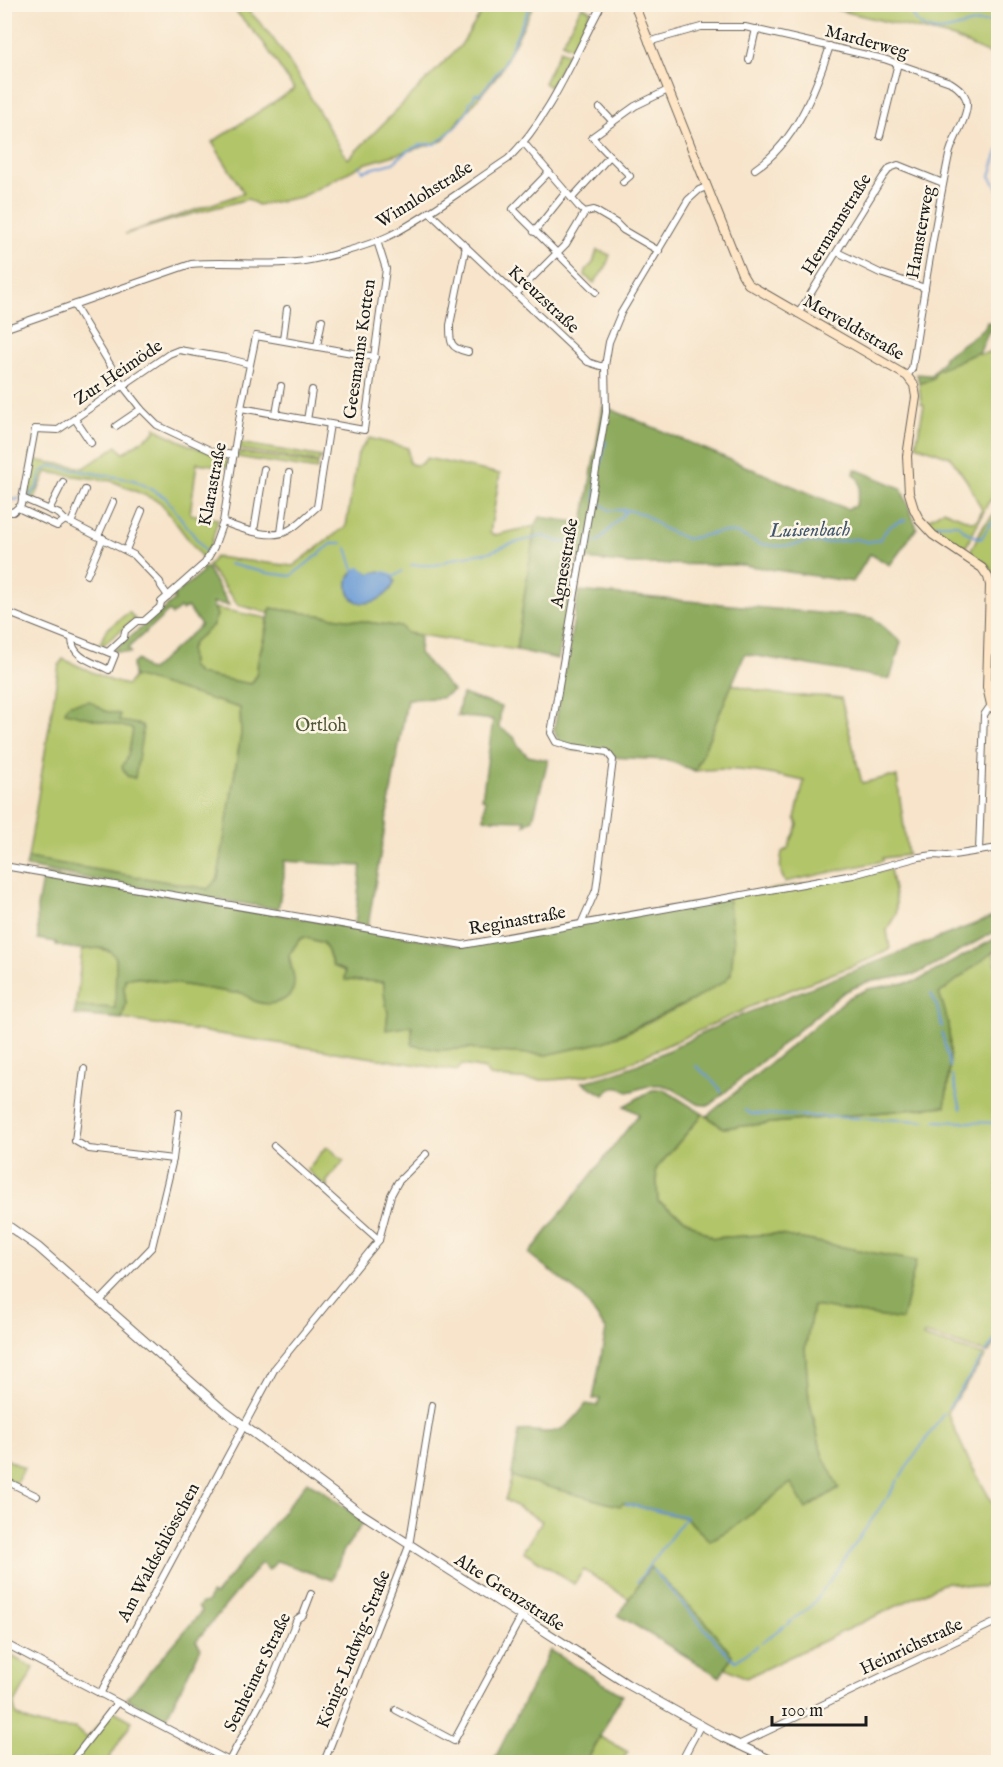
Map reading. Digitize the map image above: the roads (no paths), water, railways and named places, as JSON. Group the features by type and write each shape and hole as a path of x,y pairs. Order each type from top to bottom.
{"main road":[{"name":"Merveldtstraße","path":"633,4 706,187 748,284 907,376 914,385 916,397 908,456 909,493 914,509 929,531 982,568 990,581 987,687 991,705"},
{"path":"991,705 999,714"}],"street":[{"name":"Winnlohstraße","path":"4,328 191,264 210,262 254,265 298,262 392,235 507,159 524,143 546,111 602,4"},
{"name":"Marderweg","path":"648,42 700,27 745,27 898,63 950,82 964,94"},
{"path":"749,60 756,29"},
{"path":"755,169 776,152 801,116 814,90 830,46"},
{"path":"880,136 898,63"},
{"path":"623,182 630,176 592,137 635,106 668,90"},
{"name":"Hamsterweg","path":"907,376 912,369 943,183 951,148 965,114 967,104 964,94"},
{"path":"600,108 613,122"},
{"path":"524,143 585,212"},
{"path":"572,198 610,156"},
{"name":"Hermannstraße","path":"798,314 890,168 898,165 943,183"},
{"path":"549,172 513,209 596,292"},
{"name":"Agnesstraße","path":"581,924 596,890 614,760 607,752 556,742 551,733 606,412 606,366 609,342 621,313 688,200 706,187"},
{"path":"534,232 566,192"},
{"path":"516,294 566,244 585,212 594,210 659,251"},
{"name":"Kreuzstraße","path":"429,212 588,362 606,366"},
{"name":"Geesmanns Kotten","path":"241,408 364,430 386,269 377,240"},
{"path":"466,246 450,325 450,342 457,349 468,352"},
{"path":"837,252 880,273 925,288"},
{"path":"74,305 123,386 157,425 214,452 234,455"},
{"path":"282,339 287,309"},
{"path":"317,346 322,320"},
{"name":"Klarastraße","path":"108,652 124,637 125,631 137,621 144,621 160,608 161,602 205,563 214,547 223,522 241,408 256,336 375,357"},
{"name":"Zur Heimöde","path":"18,508 21,505 35,429 58,430 169,354 179,350 249,364"},
{"path":"276,414 281,386"},
{"path":"307,420 312,390"},
{"path":"116,426 141,409"},
{"name":"Zur Heimöde","path":"75,419 91,443"},
{"name":"Geesmanns Kotten","path":"281,533 288,531 316,507 330,424"},
{"path":"254,531 264,469"},
{"path":"223,522 240,529 281,533 289,473"},
{"path":"50,510 63,482"},
{"path":"4,511 13,512 18,508 57,526 68,521 85,490"},
{"path":"22,498 50,510 134,555 160,582 168,596"},
{"path":"87,575 113,502"},
{"path":"126,550 142,511"},
{"name":"Klarastraße","path":"4,611 115,655 109,670 76,654 72,646 72,639"},
{"path":"979,851 983,725 984,716 991,705"},
{"name":"Reginastraße","path":"4,866 463,945 853,875 919,857 947,856 999,848"},
{"path":"4,977 7,1005 4,1041"},
{"path":"84,1069 75,1141 89,1149 173,1159"},
{"path":"99,1302 152,1247 173,1159 179,1113"},
{"path":"274,1146 379,1240"},
{"path":"243,1425 275,1368 379,1240 391,1195 398,1182 426,1154"},
{"name":"Alte Grenzstraße","path":"4,1223 38,1247 192,1385 359,1512 627,1684 700,1726 775,1762"},
{"name":"König-Ludwig-Straße","path":"324,1762 410,1546 432,1406"},
{"name":"Am Waldschlösschen","path":"100,1694 243,1425"},
{"path":"4,1480 37,1496"},
{"name":"Senheimer Straße","path":"230,1762 270,1685 297,1619 303,1615 311,1594"},
{"path":"396,1710 454,1742 521,1617"},
{"name":"Heinrichstraße","path":"738,1745 999,1621"},
{"path":"4,1643 230,1762"},
{"path":"71,1762 117,1702"},
{"path":"681,1762 700,1726"}],"water":[{"path":"360,568 370,574 380,571 391,575 395,581 391,590 376,601 367,603 353,598 349,591 348,581 352,573"}],"waterway":[{"path":"359,165 363,171 393,163 407,151 418,146 435,144 452,130 466,113 475,94 480,94 503,65 531,4"},
{"path":"906,4 919,24 933,30 947,30 977,22 998,22"},
{"path":"998,151 990,176 998,189"},
{"path":"600,467 606,441"},
{"path":"29,497 38,486 41,472 51,466 134,480 165,497 207,553"},
{"path":"598,476 595,499 609,510 625,510"},
{"path":"4,498 16,500 19,498"},
{"name":"Luisenbach","path":"586,543 598,542 627,510 644,514 664,529 687,539 720,532 736,533 760,544 778,546 804,542 879,540 890,527 906,520"},
{"name":"Luisenbach","path":"936,524 957,524 966,532 981,539 990,524 998,518"},
{"path":"411,565 436,565 543,536 560,542 580,542"},
{"path":"229,564 291,576 333,543 342,543"},
{"path":"347,548 354,570 360,568 370,575 386,572 394,577 402,571"},
{"path":"931,994 936,1003 942,1027"},
{"path":"942,1033 950,1067"},
{"path":"696,1066 714,1082 721,1092"},
{"path":"952,1075 961,1109"},
{"path":"745,1110 751,1114 927,1121"},
{"path":"934,1121 998,1123"},
{"path":"986,1353 998,1334"},
{"path":"957,1395 982,1358"},
{"path":"948,1408 956,1397"},
{"path":"907,1467 944,1413"},
{"path":"900,1477 906,1468"},
{"path":"887,1498 898,1480"},
{"path":"879,1509 885,1500"},
{"path":"626,1504 686,1517 637,1582"},
{"path":"872,1520 878,1510"},
{"path":"846,1557 871,1521"},
{"path":"841,1565 846,1558"},
{"path":"827,1585 840,1567"},
{"path":"653,1570 728,1655 736,1661 758,1645"},
{"path":"793,1620 813,1604 825,1587"},
{"path":"787,1625 791,1621"},
{"path":"762,1642 784,1626"}],"park label":[{"name":"Ortloh","path":"321,725"}]}
